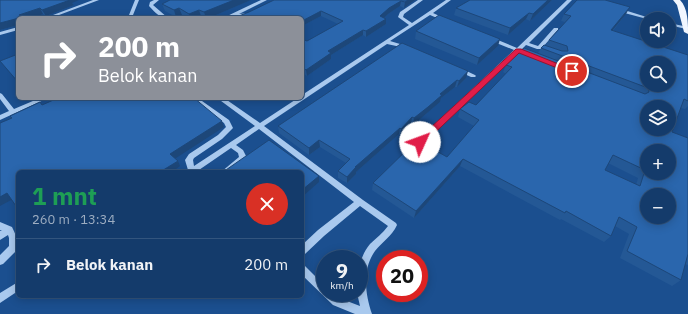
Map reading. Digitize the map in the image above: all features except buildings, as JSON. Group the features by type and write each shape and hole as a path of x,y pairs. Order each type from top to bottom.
{"main road":[{"path":"676,0 680,4 687,30"}],"lane":[{"path":"52,16 97,0"},
{"path":"131,16 137,0"},
{"path":"157,0 151,5 163,16"},
{"path":"233,15 265,0"},
{"path":"412,25 400,17 402,13 421,0"},
{"path":"304,97 449,0"},
{"path":"420,142 570,0"},
{"path":"613,8 640,16"},
{"path":"233,15 244,16 252,12"},
{"path":"430,13 450,22"},
{"path":"676,26 687,30"},
{"path":"0,34 16,29"},
{"path":"539,48 556,29"},
{"path":"484,36 525,53"},
{"path":"387,42 417,51"},
{"path":"526,43 546,50"},
{"path":"452,66 473,76"},
{"path":"0,95 13,112"},
{"path":"0,118 40,100"},
{"path":"191,170 189,160 191,156 220,137 230,128 227,122 199,100"},
{"path":"223,100 260,125 286,147 393,225 388,234 379,241 366,256 362,269 363,298 367,314"},
{"path":"194,170 299,100"},
{"path":"228,170 243,158 241,152 231,145"},
{"path":"304,249 321,233 360,202"},
{"path":"0,226 9,230 13,238 13,248 0,261"},
{"path":"0,236 9,230"},
{"path":"304,271 316,282"},
{"path":"0,298 16,287"},
{"path":"336,302 367,314"}],"route":[{"path":"420,142 518,50 572,71"}]}
